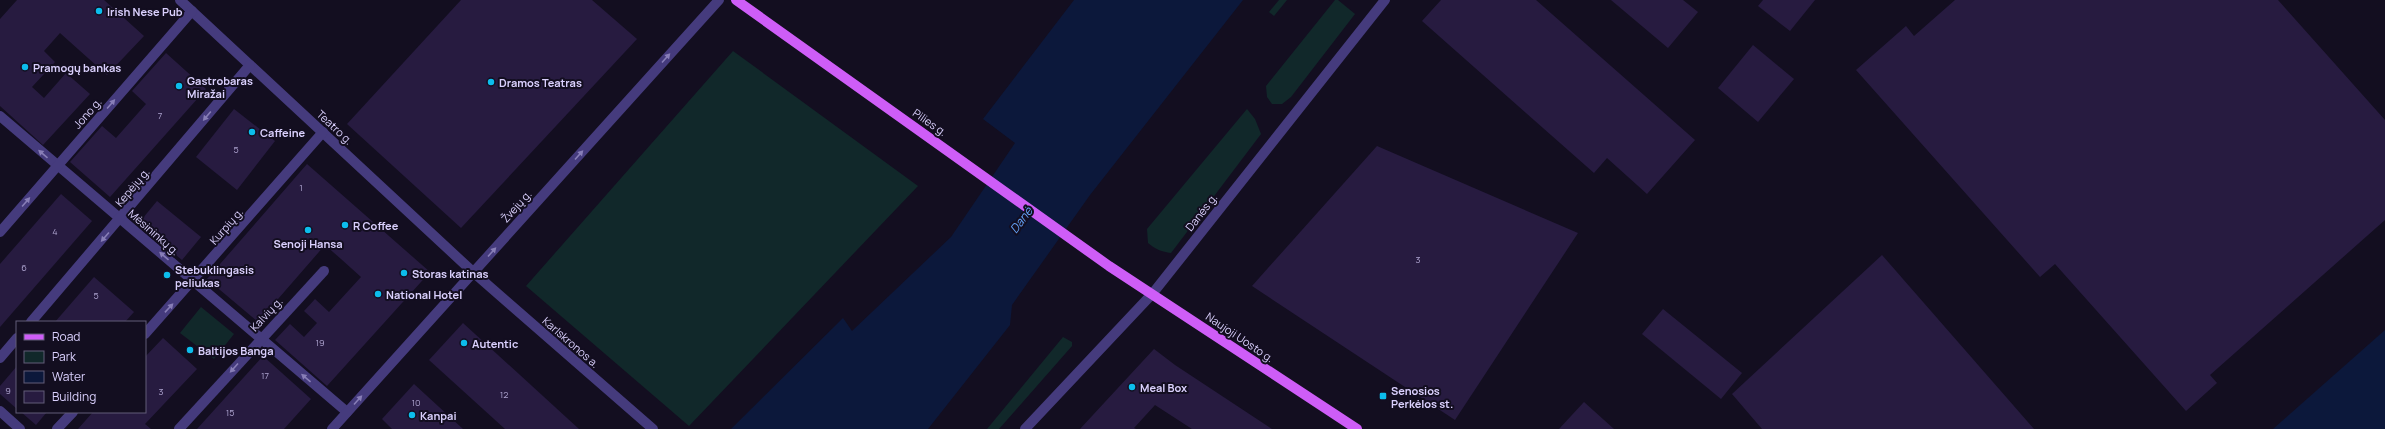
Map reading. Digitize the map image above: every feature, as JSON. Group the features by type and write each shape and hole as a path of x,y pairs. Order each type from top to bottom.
{"main road":[{"name":"Pilies g.","path":"736,0 943,146 1109,266"},
{"name":"Naujoji Uosto g.","path":"1109,266 1153,293 1357,429"}],"street":[{"name":"Teatro g.","path":"180,0 473,272"},
{"name":"Žvejų g.","path":"332,429 719,0"},
{"name":"Danės g.","path":"1025,429 1153,293 1385,0"},
{"name":"Jono g.","path":"0,232 192,11"},
{"name":"Kepėjų g.","path":"32,321 121,219 250,65"},
{"name":"Mėsininkų g.","path":"0,116 347,412"},
{"name":"Kurpių g.","path":"146,333 193,282 323,132"},
{"name":"Kalvių g.","path":"179,429 324,271"},
{"name":"Karlskronos a.","path":"473,272 653,429"},
{"path":"0,358 16,339"},
{"path":"0,411 20,429"},
{"path":"57,429 72,413"}],"green space":[{"path":"1279,0 1287,0 1274,16 1269,12"},
{"path":"1335,0 1338,0 1355,14 1291,97 1282,104 1272,104 1267,97 1266,86"},
{"path":"733,51 918,186 689,426 526,286"},
{"path":"1247,109 1255,119 1261,134 1171,253 1153,247 1148,243 1147,229"},
{"path":"201,307 234,334 214,359 180,333"},
{"path":"1063,337 1072,342 1072,346 999,429 987,429"}],"water":[{"name":"Danė","path":"1074,0 1243,0 1090,195 1012,305 1010,325 928,429 731,429 843,318 852,331 951,237 1015,143 983,119"},
{"path":"2385,330 2385,429 2273,429"}],"building":[{"name":"Pramogų bankas","path":"17,0 104,0 144,36 107,75 60,33 44,51 55,62 32,87 44,98 66,73 90,94 43,145 0,106 0,19"},
{"name":"Dramos Teatras","path":"461,0 592,0 637,39 461,228 347,124"},
{"path":"1441,0 1536,0 1695,140 1647,194 1607,158 1594,173 1422,21"},
{"path":"1611,0 1683,0 1698,12 1668,48"},
{"path":"1763,0 1815,0 1790,31 1758,6"},
{"path":"1955,0 2278,0 2385,120 2385,220 2210,375 2217,383 2186,411 2055,264 2040,277 1856,70 1906,26 1914,36"},
{"path":"1753,45 1794,79 1758,122 1718,88"},
{"path":"166,53 206,89 110,197 70,162 102,126 116,138 146,104 132,91"},
{"path":"234,109 275,141 237,190 196,157"},
{"path":"1377,146 1578,233 1455,420 1252,286"},
{"path":"307,164 430,272 327,386 275,340 290,324 304,337 317,323 304,311 315,299 329,312 361,277 341,259 325,245 258,322 207,279"},
{"path":"61,194 92,221 0,327 0,264"},
{"path":"157,201 201,237 182,260 138,224"},
{"path":"1882,255 2034,429 1762,429 1732,394"},
{"path":"94,277 134,312 126,321 56,321"},
{"path":"1663,309 1742,373 1721,399 1642,334"},
{"path":"463,323 579,429 505,429 429,360"},
{"path":"163,338 197,369 145,424 151,429 78,429 92,413 146,413 146,356"},
{"path":"1154,349 1175,365 1272,429 1192,429 1155,405 1134,428 1136,429 1080,429"},
{"path":"263,356 311,399 284,429 197,429"},
{"path":"16,367 16,408 0,394 0,386"},
{"path":"414,384 463,429 392,429 382,419"},
{"path":"1584,402 1614,429 1559,429"},
{"path":"22,413 46,413 36,425"}],"place":[{"name":"Irish Nese Pub","path":"99,11"},
{"name":"Pramogų bankas","path":"25,67"},
{"name":"Dramos Teatras","path":"491,82"},
{"name":"Gastrobaras Miražai","path":"179,86"},
{"name":"Caffeine","path":"252,132"},
{"name":"R Coffee","path":"345,225"},
{"name":"Senoji Hansa","path":"308,230"},
{"name":"Storas katinas","path":"404,273"},
{"name":"Stebuklingasis peliukas","path":"167,275"},
{"name":"National Hotel","path":"378,294"},
{"name":"Autentic","path":"464,343"},
{"name":"Baltijos Banga","path":"190,350"},
{"name":"Meal Box","path":"1132,387"},
{"name":"Senosios Perkėlos st.","path":"1383,396"},
{"name":"Kanpai","path":"412,415"}]}
